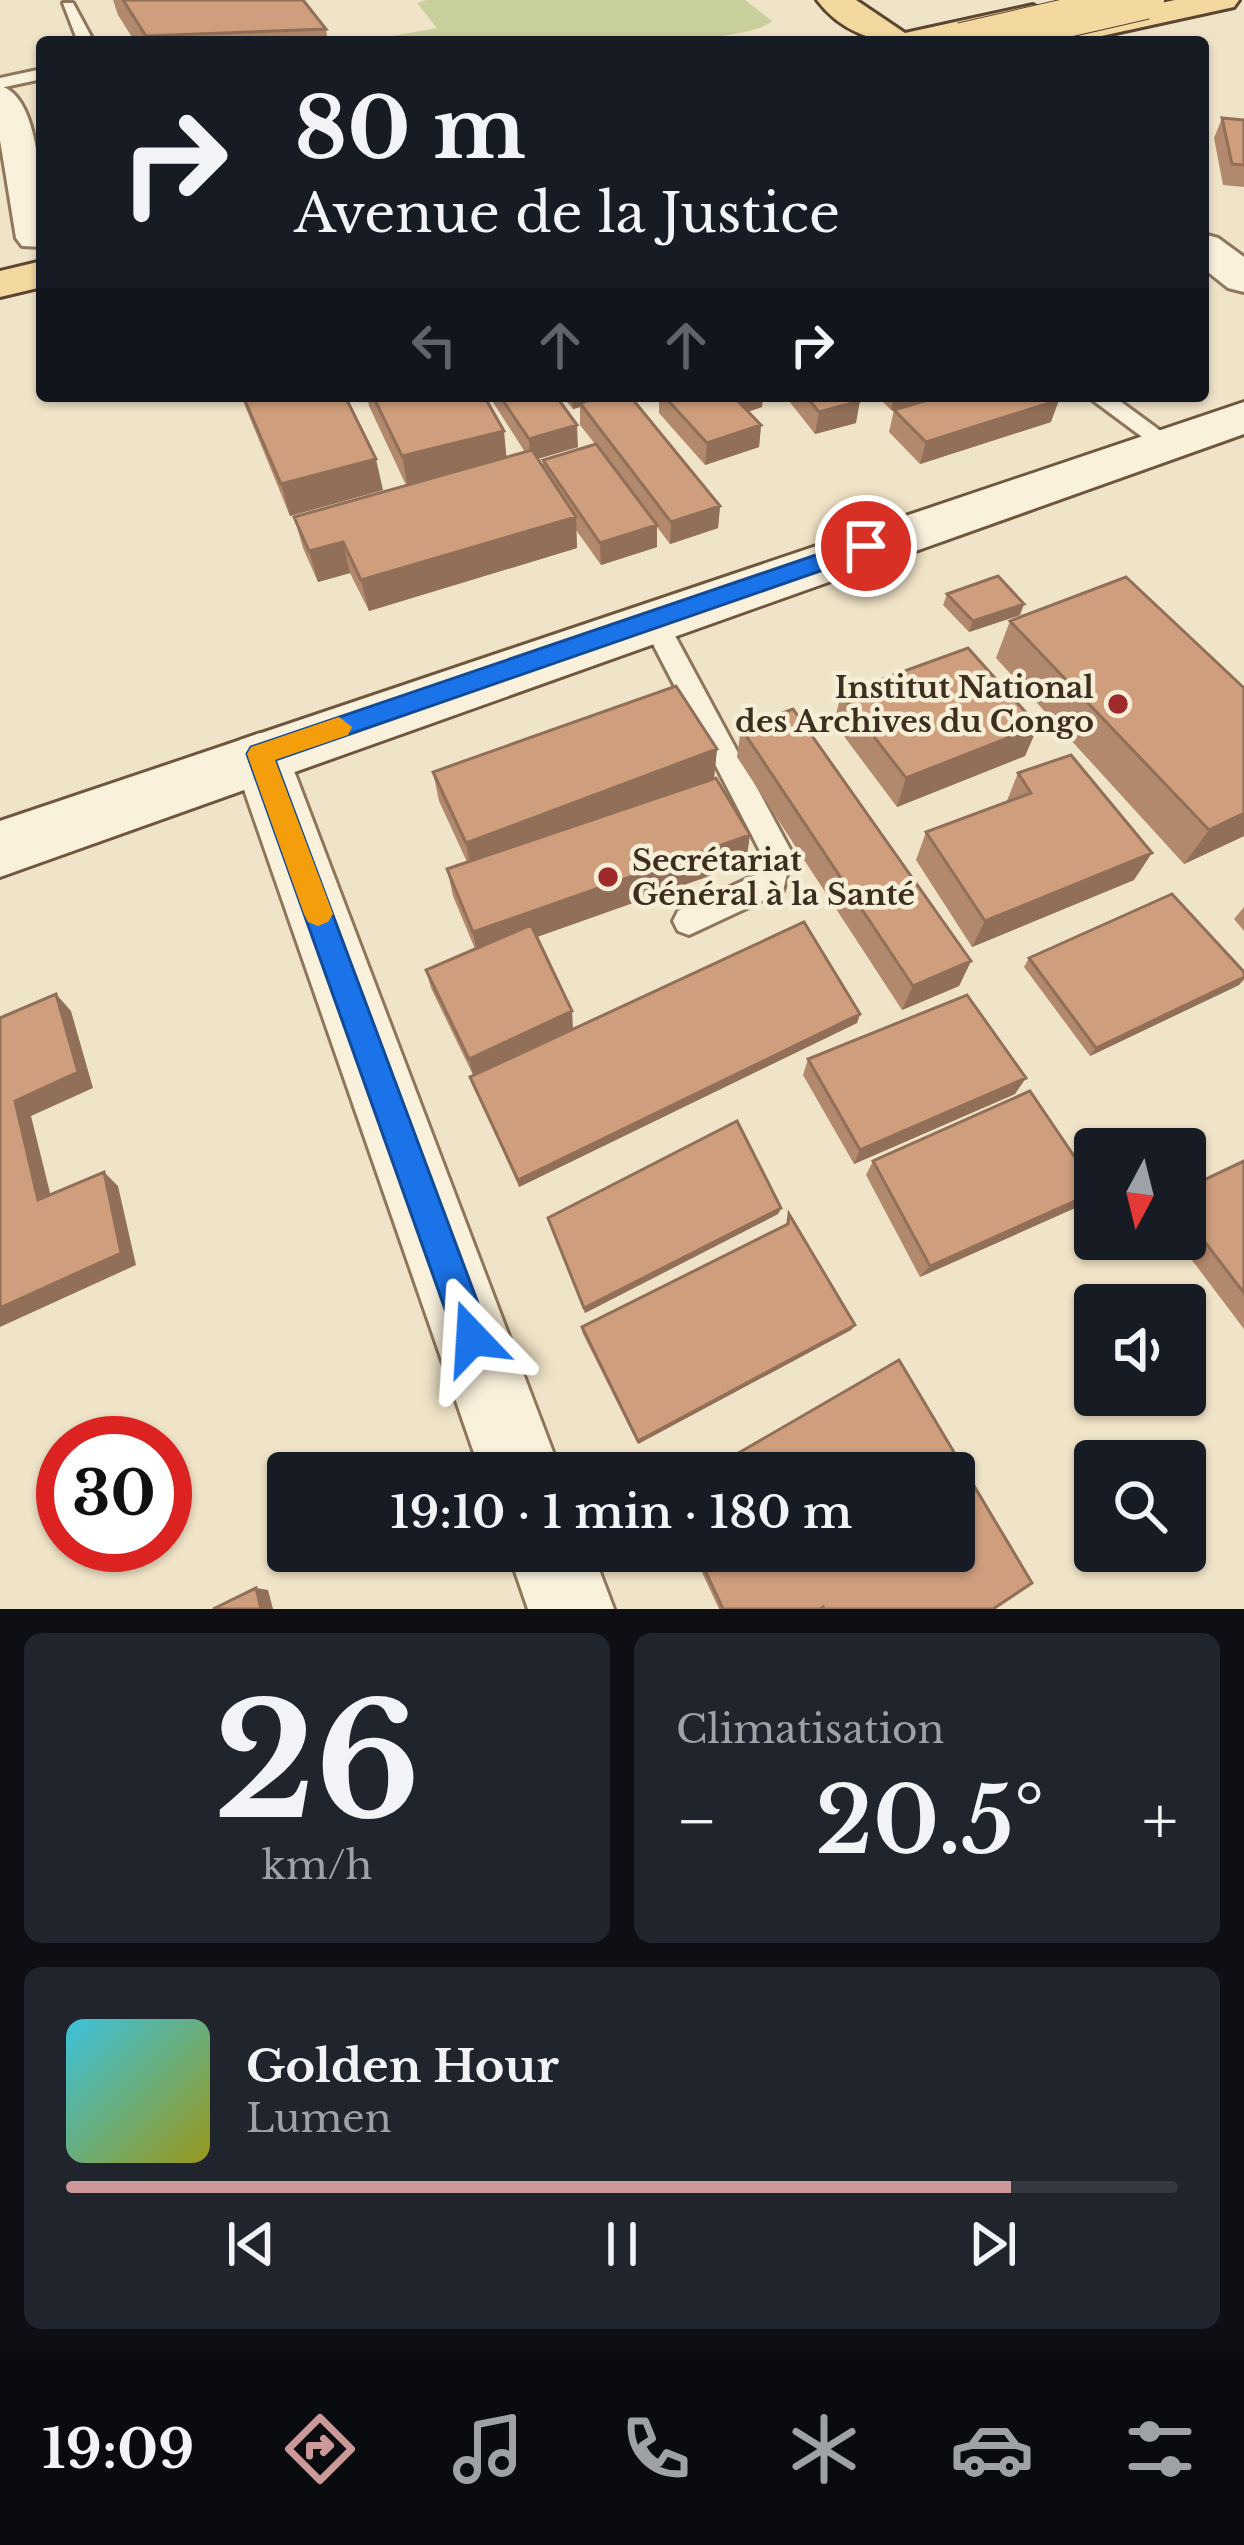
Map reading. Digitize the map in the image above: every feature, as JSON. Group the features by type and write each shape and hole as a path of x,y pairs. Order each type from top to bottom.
{"main road":[{"path":"834,0 887,36"},
{"path":"1017,35 1113,0"},
{"path":"988,36 1145,0"},
{"path":"1017,35 1222,0"},
{"path":"1105,36 1244,2"},
{"path":"796,5 840,36"},
{"path":"0,285 29,252"},
{"path":"1209,260 1226,298"},
{"path":"0,849 260,754 1244,417"}],"street":[{"path":"0,96 18,143 29,252"},
{"path":"260,754 513,1452"},
{"path":"558,1572 571,1609"}],"lane":[{"path":"68,6 83,36"},
{"path":"0,83 36,75"},
{"path":"1107,402 1165,443"},
{"path":"653,620 777,853 772,882 689,921"}],"green space":[{"path":"745,0 772,21 715,36 393,36 437,28 417,3"}],"building":[{"path":"123,0 303,0 326,29 146,36"},
{"path":"1222,118 1244,120 1244,165 1232,164"},
{"path":"246,402 348,402 376,459 281,484"},
{"path":"376,402 487,402 504,431 402,456"},
{"path":"504,402 560,402 577,425 529,439"},
{"path":"635,402 720,506 671,522 580,403"},
{"path":"669,402 739,402 761,425 707,443"},
{"path":"811,402 856,402 819,412"},
{"path":"921,402 1053,402 926,442 894,410"},
{"path":"596,444 657,525 600,543 543,460"},
{"path":"532,450 576,517 361,580 343,542 309,551 294,517"},
{"path":"998,576 1024,604 973,621 947,594"},
{"name":"Institut National des Archives du Congo","path":"1126,577 1244,688 1244,813 1209,830 1010,621"},
{"path":"968,648 1038,726 906,778 841,694"},
{"path":"676,686 717,749 466,843 433,772"},
{"path":"793,709 971,961 913,986 741,728"},
{"path":"1071,755 1152,853 985,921 926,832 1031,793 1018,773"},
{"path":"716,778 750,835 473,932 447,869"},
{"path":"1172,894 1244,977 1096,1048 1029,958"},
{"path":"804,922 860,1014 518,1180 470,1077"},
{"path":"531,925 572,1011 469,1059 426,970"},
{"path":"56,994 78,1072 15,1101 38,1200 104,1172 121,1253 0,1308 0,1018"},
{"path":"967,995 1026,1078 860,1150 808,1059"},
{"path":"1030,1091 1074,1156 1074,1201 930,1266 873,1161"},
{"path":"737,1121 781,1208 584,1308 548,1218"},
{"path":"1244,1161 1244,1293 1206,1243 1206,1179"},
{"path":"789,1214 855,1325 638,1441 582,1327 788,1224"},
{"path":"899,1360 954,1452 740,1452"},
{"path":"975,1487 1032,1583 993,1609 723,1609 706,1572 975,1572"},
{"path":"256,1588 261,1609 213,1609"}],"slow traffic":[{"path":"318,914 260,754 339,727"}],"place":[{"name":"Institut National des Archives du Congo","path":"1118,704"},
{"name":"Secrétariat Général à la Santé","path":"608,877"}],"route":[{"path":"472,1338 260,754 866,546"}]}
